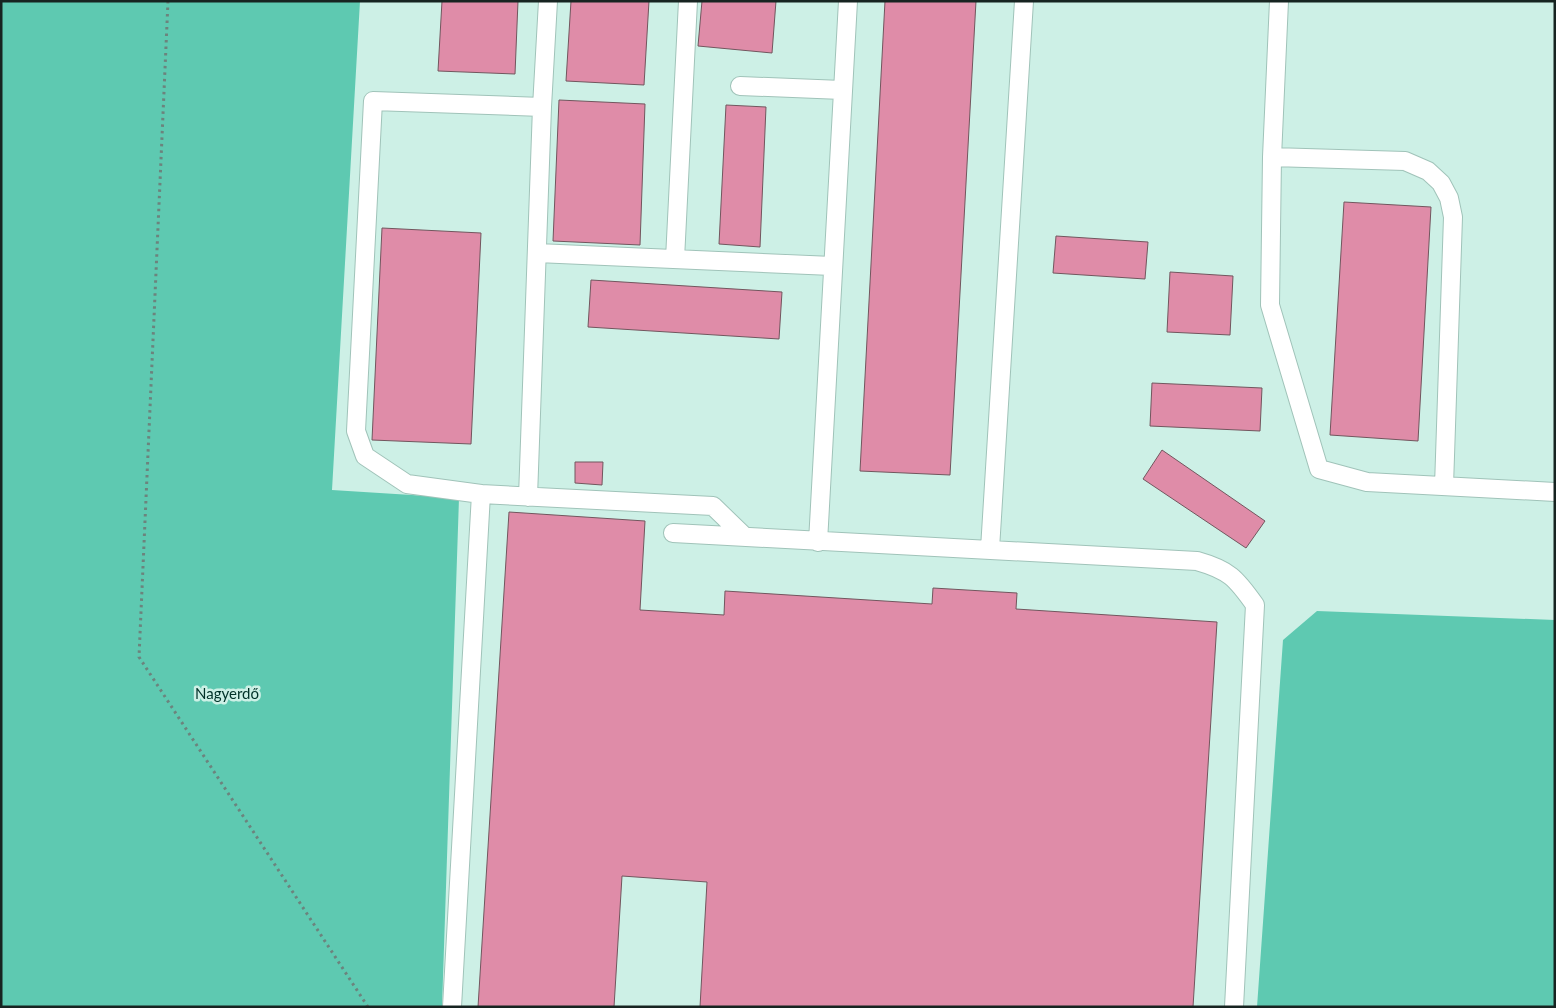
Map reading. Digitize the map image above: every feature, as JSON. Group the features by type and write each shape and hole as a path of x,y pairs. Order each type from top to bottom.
{"lane":[{"path":"528,498 542,107 548,1"},
{"path":"676,259 688,1"},
{"path":"818,542 848,1"},
{"path":"990,549 1024,1"},
{"path":"1279,1 1272,157 1270,305 1319,469 1367,482 1555,492"},
{"path":"740,86 842,90"},
{"path":"542,107 373,101 356,431 365,456 407,484 528,498 713,506 744,537"},
{"path":"1272,157 1405,161 1428,171 1441,183 1449,198 1454,217 1444,486"},
{"path":"537,253 832,266"},
{"path":"452,1007 481,494"},
{"path":"673,533 1197,561 1218,567 1237,580 1255,605 1234,1007"}],"path":[{"path":"168,1 139,658 368,1007"}],"green space":[{"name":"Nagyerdő","path":"1,1 360,1 332,490 459,498 442,1007 1,1007"},
{"path":"1317,611 1555,620 1555,1007 1257,1007 1283,640"}],"building":[{"path":"442,1 518,1 515,74 438,71"},
{"path":"571,1 649,1 644,85 566,81"},
{"path":"702,1 776,1 772,53 698,46"},
{"path":"885,1 976,1 950,475 860,471"},
{"path":"559,100 645,104 640,245 553,241"},
{"path":"726,105 766,107 760,247 719,244"},
{"path":"1344,202 1431,207 1418,441 1330,435"},
{"path":"382,228 481,233 471,444 372,440"},
{"path":"1056,236 1148,242 1145,279 1053,273"},
{"path":"1170,272 1233,276 1230,335 1167,332"},
{"path":"591,280 782,292 779,339 588,327"},
{"path":"1152,383 1262,388 1260,431 1150,426"},
{"path":"1162,450 1265,521 1246,548 1143,479"},
{"path":"575,462 603,462 602,485 575,483"},
{"path":"509,512 645,521 640,610 724,615 725,591 932,604 933,588 1017,593 1016,609 1217,622 1193,1007 700,1007 707,882 622,876 614,1007 478,1007"}]}
